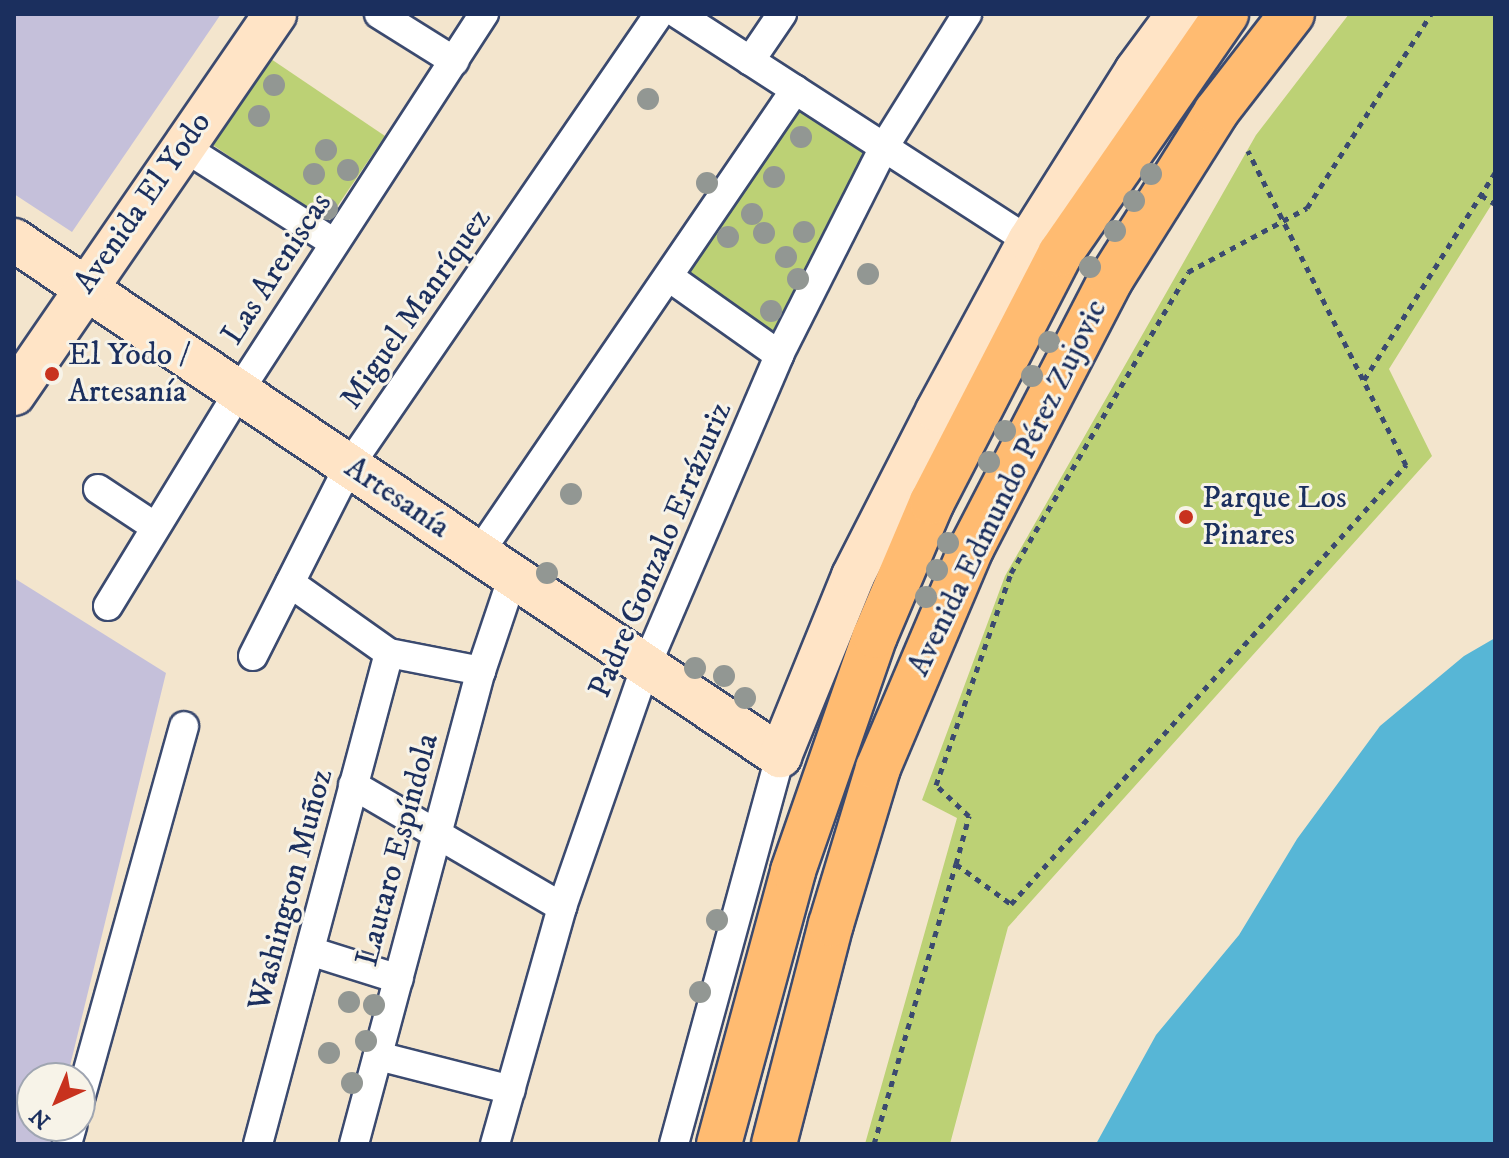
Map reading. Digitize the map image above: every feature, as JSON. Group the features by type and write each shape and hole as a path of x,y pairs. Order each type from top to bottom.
{"highway":[{"name":"Avenida Edmundo Pérez Zujovic","path":"719,1144 793,871 870,650 932,502 1060,254 1226,14"},
{"name":"Avenida Edmundo Pérez Zujovic","path":"774,1144 831,924 878,768 972,547 1111,279 1216,112 1292,14"}],"street":[{"name":"Avenida El Yodo","path":"14,394 83,287 275,14"},
{"path":"379,14 454,61"},
{"name":"Las Areniscas","path":"108,606 239,391 484,14"},
{"name":"Miguel Manríquez","path":"253,656 349,466 659,14"},
{"path":"678,14 1029,241"},
{"path":"750,61 782,14"},
{"name":"Padre Gonzalo Errázuriz","path":"495,1144 562,907 646,666 779,355 884,147 967,14"},
{"path":"674,1144 780,756 853,576 1029,241 1136,71 1178,14"},
{"path":"479,553 795,90"},
{"path":"182,146 334,243"},
{"name":"Artesanía","path":"14,240 780,756"},
{"path":"669,277 779,355"},
{"path":"98,489 154,526"},
{"name":"Lautaro Espíndola","path":"354,1144 481,671 513,576"},
{"path":"290,583 389,653 481,671"},
{"name":"Washington Muñoz","path":"258,1144 389,653"},
{"path":"90,1062 184,726"},
{"path":"353,785 562,907"},
{"path":"310,951 399,979"},
{"path":"378,1056 511,1090"}],"path":[{"path":"874,1144 969,816 936,785 1011,573 1188,272 1307,208 1431,14"},
{"path":"956,864 1011,904 1406,465 1248,151"},
{"path":"1363,381 1495,173"},
{"path":"1481,195 1495,204"}],"shaded area":[{"path":"14,14 221,14 72,232 14,194"},
{"path":"14,578 166,673 71,1062 16,1062 16,1142 51,1144 14,1144"}],"green space":[{"name":"Parque Los Pinares","path":"1349,14 1495,14 1495,199 1389,369 1432,456 1008,927 950,1144 865,1144 957,818 922,800 1005,576 1256,135"},
{"path":"271,59 385,136 326,223 213,145"},
{"path":"795,90 884,147 779,355 669,277"}],"water":[{"path":"1495,638 1495,1144 1096,1144 1156,1035 1239,935 1297,839 1380,726 1464,656"}],"place":[{"name":"El Yodo / Artesanía","path":"52,374"},
{"name":"Parque Los Pinares","path":"1186,517"}]}
